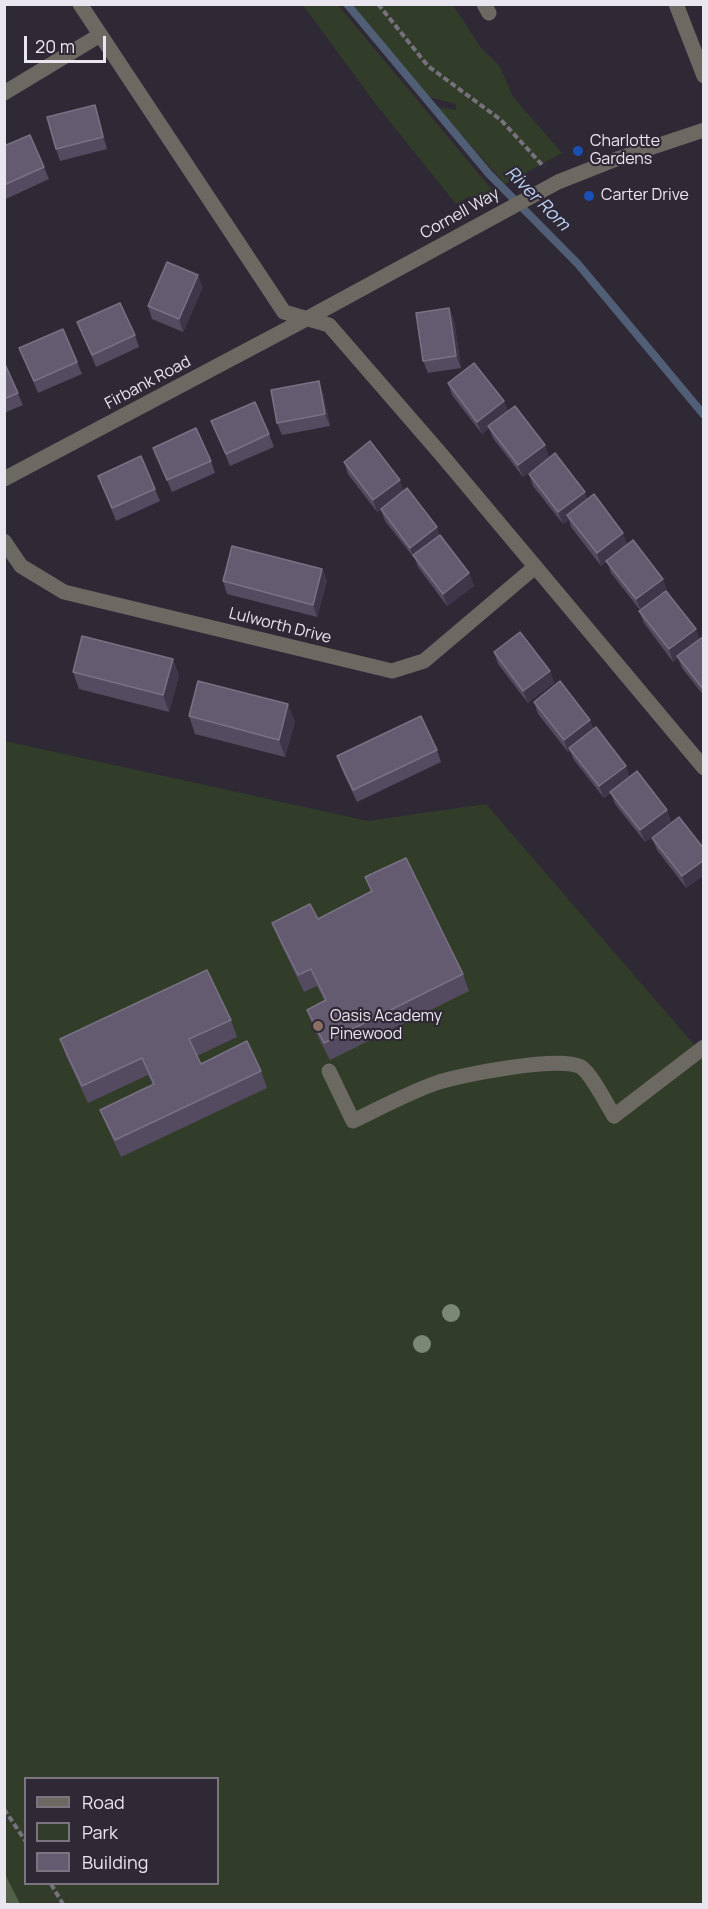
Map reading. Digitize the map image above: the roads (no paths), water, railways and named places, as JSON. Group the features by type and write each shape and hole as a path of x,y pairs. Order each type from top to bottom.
{"street":[{"path":"80,4 284,312 328,325 440,453 704,768"},
{"path":"676,4 704,76"},
{"path":"4,93 100,35"},
{"name":"Cornell Way","path":"308,318 552,185 611,161 704,130"},
{"name":"Firbank Road","path":"4,479 308,318"},
{"name":"Lulworth Drive","path":"4,541 21,566 64,592 392,671 424,661 535,567"},
{"path":"329,1071 353,1121 437,1083 500,1069 561,1062 581,1067 591,1078 614,1116 704,1047"}],"waterway":[{"name":"River Rom","path":"347,4 489,174 578,264 704,415"}],"place":[{"name":"Charlotte Gardens","path":"578,151"},
{"name":"Carter Drive","path":"589,196"},
{"name":"Oasis Academy Pinewood","path":"318,1026"}]}
